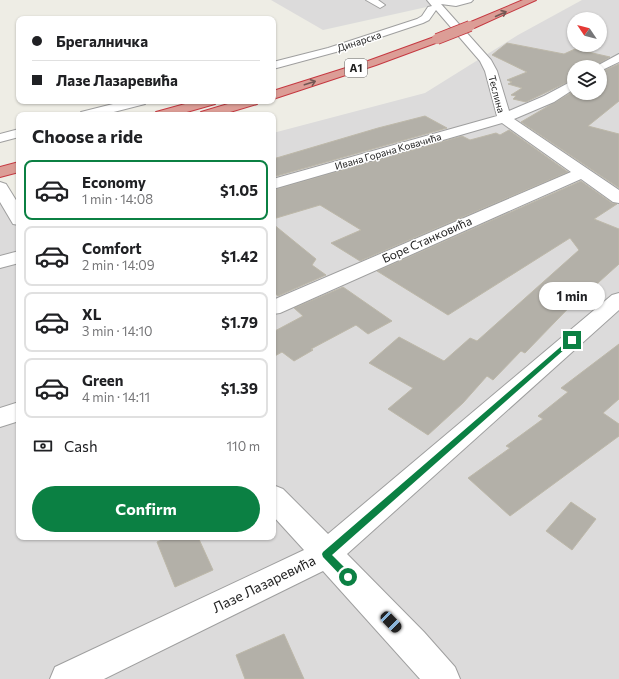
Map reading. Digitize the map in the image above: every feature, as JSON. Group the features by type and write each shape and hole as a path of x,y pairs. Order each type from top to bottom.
{"highway":[{"path":"493,6 506,0"},
{"name":"A1","path":"390,45 437,31 470,26 531,0"},
{"name":"A1","path":"276,94 372,63 460,19"},
{"path":"172,112 200,104"},
{"path":"216,112 242,104"},
{"path":"0,172 13,158"}],"street":[{"path":"371,0 380,5"},
{"path":"434,2 456,2 468,0"},
{"name":"Динарска","path":"276,65 332,50 420,21 426,18 434,2"},
{"name":"Теслина","path":"434,2 479,51 489,66 504,118 619,198"},
{"path":"607,64 619,56"},
{"name":"Ивана Горана Ковачића","path":"276,183 504,118 549,99 567,88"},
{"path":"98,112 128,104"},
{"path":"0,138 16,134"},
{"name":"Боре Станковића","path":"276,307 581,173"},
{"path":"0,187 16,215"},
{"path":"0,262 16,258"},
{"name":"Лазе Лазаревића","path":"67,679 326,554 619,299"},
{"path":"0,418 16,412"},
{"path":"276,500 412,644 443,679"}],"shaded area":[{"path":"271,0 458,0 323,30"},
{"path":"582,0 619,0 619,679 0,679 0,204 16,200 16,540 276,540 276,132 425,93 518,35"}],"building":[{"path":"507,43 564,54 568,52 588,52 610,57 605,60 567,60 567,82 526,102 513,99 516,96 511,95 522,88 508,84 512,82 507,80 527,72 492,55"},
{"path":"619,64 619,101 588,126 619,134 619,188 521,122 567,95 567,100 607,100 607,69"},
{"path":"425,116 447,128 276,176 276,158 378,128"},
{"path":"509,130 568,172 360,261 331,243 361,230 320,205 276,218 276,189 462,136 470,140 496,133 500,135"},
{"path":"581,181 612,203 617,204 594,219 619,229 619,264 589,291 586,290 525,353 521,351 493,380 487,376 463,403 428,435 388,409 413,388 369,363 399,337 444,361 470,338 477,341 579,250 570,238 448,315 377,271"},
{"path":"276,226 316,259 312,265 326,275 278,296 276,294"},
{"path":"343,287 392,321 368,334 356,325 311,349 313,350 294,361 282,352 276,355 276,330 303,316 294,308"},
{"path":"619,344 619,399 603,413 619,424 619,436 510,516 468,478 510,448 506,446 543,419 538,416 568,392 561,388"},
{"path":"571,502 596,519 572,550 546,531"},
{"path":"162,540 199,540 213,570 175,587 157,542"},
{"path":"284,634 304,679 245,679 236,655"}],"route":[{"path":"348,577 326,554 572,340"}]}
